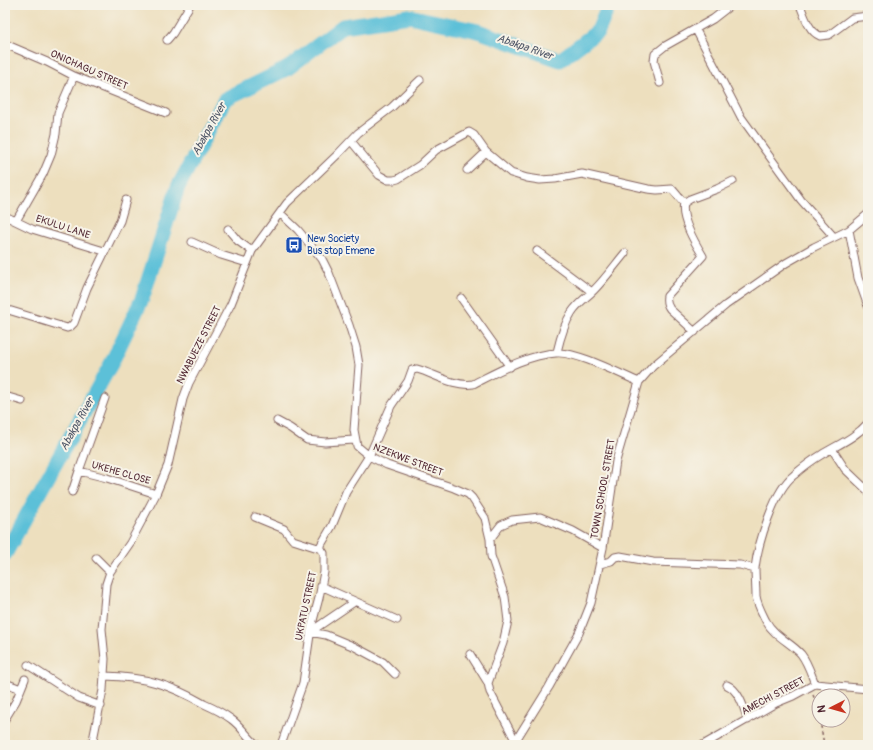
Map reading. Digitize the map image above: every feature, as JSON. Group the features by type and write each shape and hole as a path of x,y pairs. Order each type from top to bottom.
{"street":[{"path":"167,40 190,5"},
{"path":"660,83 654,61 655,54 665,46 714,19 732,5"},
{"path":"800,5 813,32 820,36 829,35 852,18 868,16"},
{"path":"696,30 741,117 801,200 834,237"},
{"name":"ONICHAGU STREET","path":"5,44 47,62 74,76 166,113"},
{"path":"16,221 43,174 51,155 55,139 58,113 74,76"},
{"name":"NWABUEZE STREET","path":"92,745 101,706 105,676 102,629 106,584 110,572 130,543 156,494 168,465 180,413 189,383 230,304 252,251 287,203 358,133 392,107 420,80"},
{"path":"351,141 378,175 388,180 398,179 420,164 436,150 469,132 474,135 486,152 511,173 527,178 540,180 554,179 582,174 648,190 672,189 684,203 683,207 687,225 703,256 667,296 667,300 670,309 695,332"},
{"path":"467,170 486,152"},
{"path":"684,203 733,181"},
{"path":"5,309 67,328 70,327 74,322 87,288 104,251 120,221 126,200"},
{"path":"277,421 307,440 326,442 354,440 359,365 356,347 349,325 322,259 298,230 280,212"},
{"name":"TOWN SCHOOL STREET","path":"514,742 550,687 579,633 591,603 600,564 616,462 639,382 653,366 726,305 786,262 849,230 868,214"},
{"name":"EKULU LANE","path":"5,216 32,228 104,251"},
{"path":"228,228 238,241 252,251"},
{"path":"849,230 858,278 868,306"},
{"path":"192,242 226,257 247,263"},
{"path":"537,250 592,292"},
{"path":"557,352 561,337 571,314 625,253"},
{"path":"461,298 510,367"},
{"path":"255,517 284,528 294,540 321,549 321,545 332,526 346,492 369,456 391,406 408,381 412,370 414,369 428,372 465,385 473,384 537,356 557,352 574,355 639,382"},
{"path":"5,396 22,401"},
{"name":"UKEHE CLOSE","path":"72,492 105,398"},
{"name":"AMECHI STREET","path":"703,745 776,703 812,686 807,664 802,656 796,649 775,633 767,622 756,597 755,570 759,548 773,505 782,487 792,475 821,455 850,439 868,423"},
{"name":"NZEKWE STREET","path":"354,440 357,446 369,456 468,494 485,518 490,539 491,556 505,597 508,621 503,643 488,683"},
{"path":"832,449 845,469 868,492"},
{"name":"UKEHE CLOSE","path":"79,471 107,478 156,494"},
{"path":"490,539 501,525 512,520 540,517 573,530 602,548"},
{"name":"UKPATU STREET","path":"280,745 304,683 310,632 324,572 324,553 321,549"},
{"path":"600,564 611,562 615,557 620,556 653,562 740,565 755,570"},
{"path":"96,558 110,572"},
{"path":"321,586 397,620"},
{"path":"310,632 354,602"},
{"path":"310,632 326,635 355,647 383,662 396,674"},
{"path":"470,654 488,683 490,692 514,742"},
{"path":"28,665 79,698 101,706"},
{"path":"105,676 125,676 168,685 232,720 257,745"},
{"path":"5,719 16,701 25,679"},
{"path":"5,683 21,689"},
{"path":"728,685 732,687 737,694 748,720"},
{"path":"812,686 868,689"}],"path":[{"path":"821,728 824,745"}],"waterway":[{"name":"Abakpa River","path":"5,554 111,364 142,299 178,187 225,99 288,68 343,26 409,16 478,31 560,60 598,31 609,5"}],"place":[{"name":"New Society Bus stop Emene","path":"294,245"}]}
